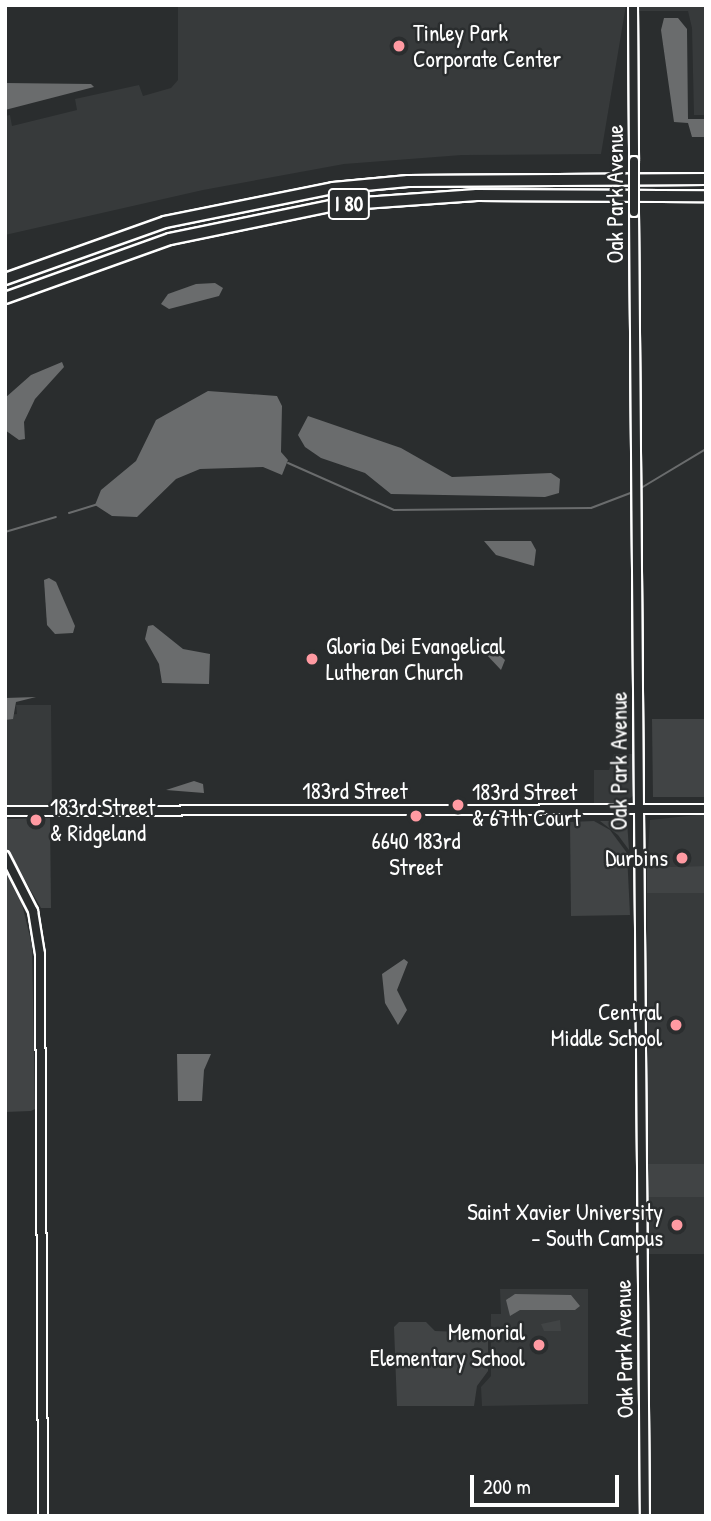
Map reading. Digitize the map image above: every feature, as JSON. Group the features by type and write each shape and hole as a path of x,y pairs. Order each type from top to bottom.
{"highway":[{"path":"645,179 706,173"},
{"name":"I 80","path":"5,279 166,222 333,188 408,181 706,179"},
{"name":"I 80","path":"5,298 170,239 335,205 477,195 706,195"}],"street":[{"name":"Oak Park Avenue","path":"633,5 645,1516"},
{"name":"183rd Street","path":"6,811 706,809"},
{"path":"5,856 33,911 40,954 43,1516"}],"shaded area":[{"path":"178,5 626,5 601,154 462,155 344,164 203,190 5,235 5,116 10,115 12,126 77,110 75,99 139,85 143,96 171,88 178,80"},
{"path":"639,5 706,5 706,115 694,115 692,28 688,11 639,11"},
{"path":"664,18 678,18 687,29 688,119 706,119 706,137 692,137 688,123 674,122 661,30"},
{"path":"5,83 91,84 94,87 5,110"},
{"path":"215,283 223,288 219,296 169,309 161,304 168,294 196,284"},
{"path":"62,362 64,367 35,399 24,422 25,439 19,440 5,430 5,398 31,375"},
{"path":"208,391 277,396 282,406 281,452 288,460 282,475 263,467 200,469 176,479 137,517 112,516 95,505 101,490 136,461 156,420"},
{"path":"308,416 401,448 452,477 551,473 560,479 559,493 545,497 391,494 365,473 321,458 305,447 298,435"},
{"path":"484,541 531,541 536,550 534,566 496,555"},
{"path":"49,578 56,582 75,626 73,633 55,634 47,625 44,580"},
{"path":"153,625 183,649 210,654 209,684 162,683 159,664 145,639 148,626"},
{"path":"489,645 505,660 501,670 485,653"},
{"path":"36,697 16,702 13,719 5,720 5,698"},
{"path":"16,705 51,705 52,806 5,806 5,715 17,714"},
{"path":"652,719 706,719 706,797 653,797"},
{"path":"614,754 634,754 634,795 624,803 594,806 594,770 609,770"},
{"path":"194,781 203,784 204,793 166,790"},
{"path":"706,814 706,866 647,867 650,820"},
{"path":"50,818 51,908 41,908 5,846 5,819"},
{"path":"594,821 610,830 627,853 630,915 571,916 570,822"},
{"path":"600,821 627,821 629,850 618,835"},
{"path":"706,866 706,893 647,893 647,867"},
{"path":"5,868 19,892 32,945 35,1109 31,1111 5,1112"},
{"name":"Central Middle School","path":"647,893 706,893 706,1164 648,1164"},
{"path":"404,959 408,962 397,990 407,1010 398,1025 385,1003 382,974"},
{"path":"177,1054 211,1054 204,1070 202,1101 178,1101"},
{"path":"648,1164 706,1164 706,1197 648,1197"},
{"name":"Saint Xavier University - South Campus","path":"648,1197 706,1197 706,1254 649,1254"},
{"name":"Memorial Elementary School","path":"500,1289 588,1289 588,1404 482,1406 481,1387 491,1376 491,1314 501,1314"},
{"path":"515,1294 571,1295 580,1306 575,1310 520,1310 510,1316 506,1300"},
{"path":"560,1320 561,1331 544,1331 541,1324"},
{"path":"399,1322 426,1322 435,1331 488,1333 488,1371 477,1386 474,1406 397,1406 394,1327"}],"waterway":[{"path":"641,488 706,449"},
{"path":"288,463 394,510 591,508 633,492"},
{"path":"69,513 96,505"},
{"path":"5,532 56,517"}],"place":[{"name":"Tinley Park Corporate Center","path":"399,46"},
{"name":"Gloria Dei Evangelical Lutheran Church","path":"312,659"},
{"name":"183rd Street & 67th Court","path":"458,805"},
{"name":"6640 183rd Street","path":"416,816"},
{"name":"183rd Street & Ridgeland","path":"36,820"},
{"name":"Durbins","path":"682,858"},
{"name":"Central Middle School","path":"676,1025"},
{"name":"Saint Xavier University - South Campus","path":"677,1225"},
{"name":"Memorial Elementary School","path":"539,1345"}]}
